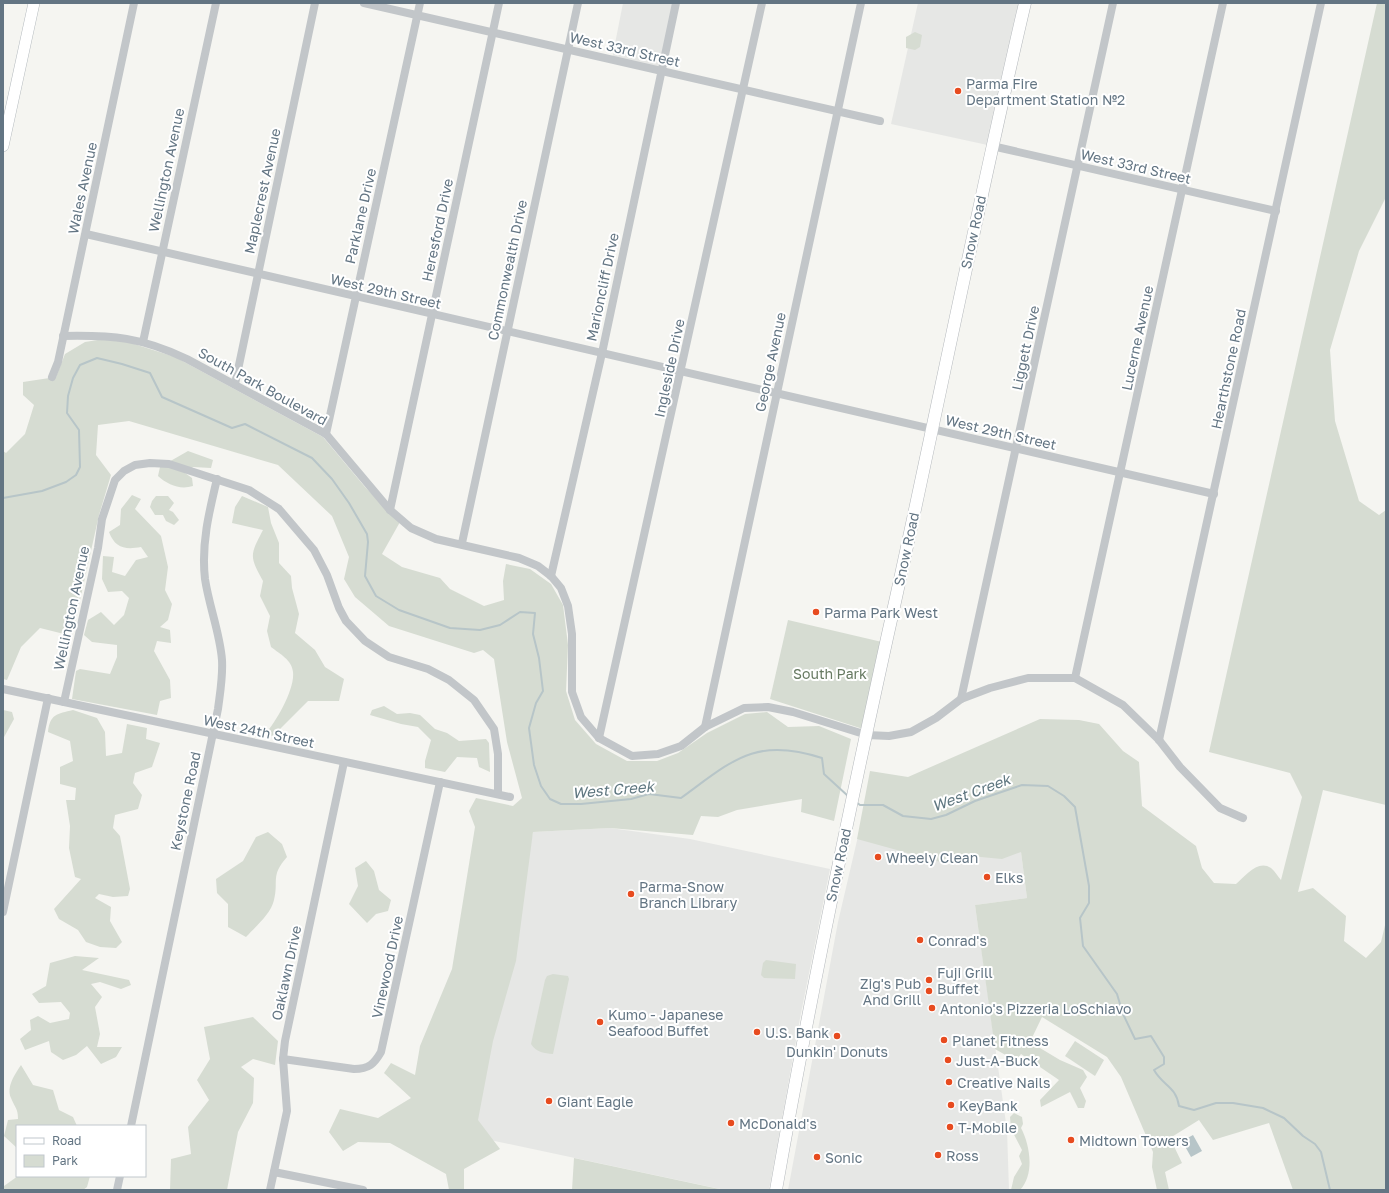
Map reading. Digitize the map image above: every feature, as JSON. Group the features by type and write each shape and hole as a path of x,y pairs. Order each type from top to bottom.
{"main road":[{"name":"Snow Road","path":"776,1190 803,1036 845,835 862,762 931,429 992,146 1025,3"}],"street":[{"path":"3,146 34,3"},
{"name":"Wales Avenue","path":"52,376 56,367 86,234 134,3"},
{"name":"Wellington Avenue","path":"143,342 216,3"},
{"name":"Maplecrest Avenue","path":"235,384 315,3"},
{"name":"West 33rd Street","path":"364,3 568,48 880,121"},
{"name":"Parklane Drive","path":"326,434 420,3"},
{"name":"Heresford Drive","path":"390,510 499,3"},
{"name":"Commonwealth Drive","path":"462,543 578,3"},
{"name":"Marioncliff Drive","path":"551,576 602,353 676,3"},
{"name":"Ingleside Drive","path":"599,738 682,371 762,3"},
{"name":"George Avenue","path":"705,726 780,394 837,110 861,3"},
{"name":"Liggett Drive","path":"961,699 1017,449 1113,3"},
{"name":"Lucerne Avenue","path":"1075,678 1183,190 1222,3"},
{"name":"Hearthstone Road","path":"1159,740 1321,3"},
{"name":"West 33rd Street","path":"992,146 1276,211"},
{"name":"West 29th Street","path":"86,234 432,315 1214,494"},
{"name":"South Park Boulevard","path":"63,336 102,335 126,337 166,348 326,434 390,510 411,528 436,539 462,543 518,558 538,566 551,576 561,588 568,606 572,634 572,692 581,717 599,738 632,756 658,754 681,746 705,726 744,708 768,707 793,712 867,735 890,736 911,732 936,718 961,699 990,688 1028,678 1075,678 1123,705 1159,740 1180,767 1220,808 1243,818"},
{"name":"Wellington Avenue","path":"64,702 98,548 102,519 115,480 124,471 135,465 150,462 169,464 249,490 279,509 314,550 327,575 342,614 365,641 390,657 428,669 449,680 474,700 494,730 498,754 498,794"},
{"name":"Keystone Road","path":"131,1125 221,690 222,660 205,579 204,546 207,522 217,479"},
{"name":"West 24th Street","path":"3,689 510,797"},
{"path":"3,912 48,698"},
{"name":"Oaklawn Drive","path":"270,1190 287,1111 283,1059 285,1040 344,762"},
{"name":"Vinewood Drive","path":"283,1059 354,1069 364,1069 374,1064 381,1052 440,782"},
{"path":"274,1172 362,1190"},
{"path":"118,1190 120,1177"}],"shaded area":[{"path":"623,3 676,3 662,70 612,59"},
{"path":"918,3 1025,3 992,146 891,124"},
{"path":"610,828 690,839 830,869 801,1013 769,1190 725,1190 471,1136 533,832"},
{"path":"859,832 1021,852 1027,898 975,905 1007,1130 1009,1190 788,1190 838,922"},
{"path":"1193,1135 1202,1151 1191,1157 1182,1141"}],"green space":[{"path":"1377,3 1386,3 1386,197 1359,251 1330,350 1335,421 1359,501 1379,515 1386,510 1386,805 1323,790 1298,892 1313,888 1346,916 1344,941 1366,958 1381,942 1386,921 1386,1190 1293,1190 1269,1123 1213,1140 1199,1120 1170,1138 1182,1163 1165,1172 1169,1190 1157,1190 1152,1167 1153,1152 1121,1077 1107,1057 1042,1017 1030,1042 1060,1060 1083,1070 1087,1077 1080,1088 1086,1101 1084,1108 1078,1108 1070,1092 1041,1107 1040,1100 1059,1080 1021,1054 1016,1061 995,1049 975,905 1027,898 1021,852 1002,859 949,854 944,863 857,839 870,771 908,777 1040,719 1079,720 1099,724 1123,751 1139,762 1142,806 1196,846 1202,868 1214,883 1236,884 1252,870 1261,866 1271,868 1281,880 1302,797 1290,773 1209,752"},
{"path":"915,32 922,35 920,47 915,50 906,48 906,37"},
{"path":"104,339 128,342 175,357 323,437 365,487 400,522 382,554 402,567 440,578 450,589 484,606 504,600 503,581 506,564 530,569 551,584 563,605 568,645 566,691 575,720 596,744 627,761 657,761 678,753 707,733 745,714 767,712 788,727 819,726 851,739 834,821 801,812 802,799 737,810 718,817 701,816 693,835 610,828 533,832 516,961 493,1041 478,1120 500,1149 464,1169 464,1190 449,1190 446,1174 390,1143 358,1142 343,1151 329,1132 340,1109 378,1118 411,1098 384,1073 391,1063 415,1075 420,1046 452,969 475,827 469,811 476,798 513,806 522,798 507,742 494,659 483,650 474,653 389,626 355,597 344,579 349,557 332,516 278,465 129,421 98,425 96,455 111,475 99,515 72,636 40,628 21,647 7,680 3,679 3,451 6,453 25,434 34,405 23,395 23,382 56,377 65,354 85,342"},
{"path":"188,451 213,460 211,468 193,467 185,473 192,478 193,486 174,486 158,476 160,467"},
{"path":"132,495 141,499 135,509 161,536 168,567 165,590 172,604 168,620 160,627 170,630 171,643 157,641 154,651 170,680 171,698 160,701 157,715 72,699 76,671 80,669 110,674 117,657 117,645 92,642 84,635 88,620 101,612 114,625 124,615 129,598 122,591 108,592 102,579 103,556 114,557 112,572 125,576 136,560 148,557 141,547 121,547 114,542 109,532 120,525 121,509"},
{"path":"156,496 168,496 174,503 169,510 173,512 179,520 174,525 166,521 163,515 155,515 150,507"},
{"path":"242,496 268,507 271,523 279,543 279,563 291,576 292,588 299,614 295,633 315,650 325,667 344,679 339,701 308,701 273,736 265,734 284,705 291,687 293,672 288,661 271,647 267,631 270,616 260,596 263,581 253,560 256,545 263,530 232,523 235,507"},
{"name":"South Park","path":"788,620 882,642 863,729 770,699"},
{"path":"384,706 397,714 410,713 420,715 435,729 447,733 459,741 486,739 489,743 490,772 479,767 477,758 457,757 445,772 425,768 425,761 431,740 418,727 401,724 370,715 372,710"},
{"path":"3,710 12,712 14,719 3,739"},
{"path":"73,710 97,718 105,732 106,756 122,753 127,724 147,728 146,739 160,743 152,767 135,773 133,783 142,795 138,809 115,815 113,828 120,836 130,889 128,896 113,897 99,894 95,898 111,907 110,921 122,942 116,948 100,947 86,942 78,930 59,919 54,909 81,879 75,877 69,848 70,826 66,800 75,800 76,788 60,784 60,767 73,761 70,741 48,732 50,722 55,716"},
{"path":"268,832 282,844 287,857 278,869 274,900 270,910 246,937 228,927 228,904 217,893 216,879 243,861 256,837"},
{"path":"366,861 374,871 379,890 391,900 388,911 376,914 367,923 349,904 358,886 355,868"},
{"path":"75,956 99,958 82,970 129,980 131,985 121,989 100,982 91,984 102,997 95,1007 100,1034 97,1047 122,1047 116,1057 101,1064 87,1046 76,1055 63,1060 51,1052 49,1041 25,1050 20,1039 31,1030 30,1020 38,1016 50,1023 69,1019 70,1013 61,1002 39,1003 32,994 46,986 50,963"},
{"path":"766,960 796,964 795,979 764,978 761,975 763,963"},
{"path":"553,974 568,976 569,979 553,1054 538,1051 531,1044 545,980 547,976"},
{"path":"253,1017 278,1041 275,1065 253,1059 241,1067 254,1078 253,1103 238,1132 227,1190 170,1190 171,1159 191,1154 188,1127 209,1100 197,1080 210,1059 204,1027"},
{"path":"1075,1041 1104,1060 1095,1076 1065,1056"},
{"path":"21,1065 33,1085 53,1090 59,1110 73,1117 77,1125 16,1125 16,1147 4,1136 8,1120 18,1119 17,1110 10,1094 10,1085"},
{"path":"1014,1113 1022,1117 1023,1124 1021,1128 1027,1143 1030,1159 1028,1176 1020,1190 1011,1190 1014,1177 1022,1164 1019,1156 1022,1150 1011,1129 1010,1117"},
{"path":"574,1158 724,1190 572,1190"},
{"path":"17,1177 90,1177 87,1187 83,1190 3,1190 4,1186"}],"waterway":[{"name":"West Creek","path":"3,498 42,491 66,482 76,475 80,467 79,430 67,413 68,396 73,378 80,365 97,358 150,373 162,397 232,428 245,424 312,458 332,479 349,503 367,534 368,542 365,576 376,596 399,610 450,628 480,630 500,625 520,612 535,613 533,634 539,658 543,691 536,703 529,728 534,765 541,786 550,799 561,804 581,804 631,799 649,794 681,798 730,763 761,751 779,750 799,752 822,758 824,774 848,796"},
{"name":"West Creek","path":"856,802 860,805 883,805 903,816 931,819 946,815 975,801 1022,785 1048,786 1064,796 1075,807 1089,886 1089,903 1080,918 1083,946 1117,994 1123,1014 1135,1039 1151,1036 1164,1057 1164,1064 1154,1070 1161,1080 1175,1094 1179,1106 1194,1110 1216,1103 1233,1103 1263,1108 1284,1118 1303,1136 1315,1144 1321,1152 1330,1190"}],"place":[{"name":"Parma Fire Department Station №2","path":"958,91"},
{"name":"Parma Park West","path":"816,612"},
{"name":"Wheely Clean","path":"878,857"},
{"name":"Elks","path":"987,877"},
{"name":"Parma-Snow Branch Library","path":"631,894"},
{"name":"Conrad's","path":"920,940"},
{"name":"Fuji Grill Buffet","path":"929,980"},
{"name":"Zig's Pub And Grill","path":"929,991"},
{"name":"Antonio's Pizzeria LoSchiavo","path":"932,1008"},
{"name":"Kumo - Japanese Seafood Buffet","path":"600,1022"},
{"name":"U.S. Bank","path":"757,1032"},
{"name":"Dunkin' Donuts","path":"837,1036"},
{"name":"Planet Fitness","path":"944,1040"},
{"name":"Just-A-Buck","path":"948,1060"},
{"name":"Creative Nails","path":"949,1082"},
{"name":"Giant Eagle","path":"549,1101"},
{"name":"KeyBank","path":"951,1105"},
{"name":"McDonald's","path":"731,1123"},
{"name":"T-Mobile","path":"950,1127"},
{"name":"Midtown Towers","path":"1071,1140"},
{"name":"Ross","path":"938,1155"},
{"name":"Sonic","path":"817,1157"}]}
